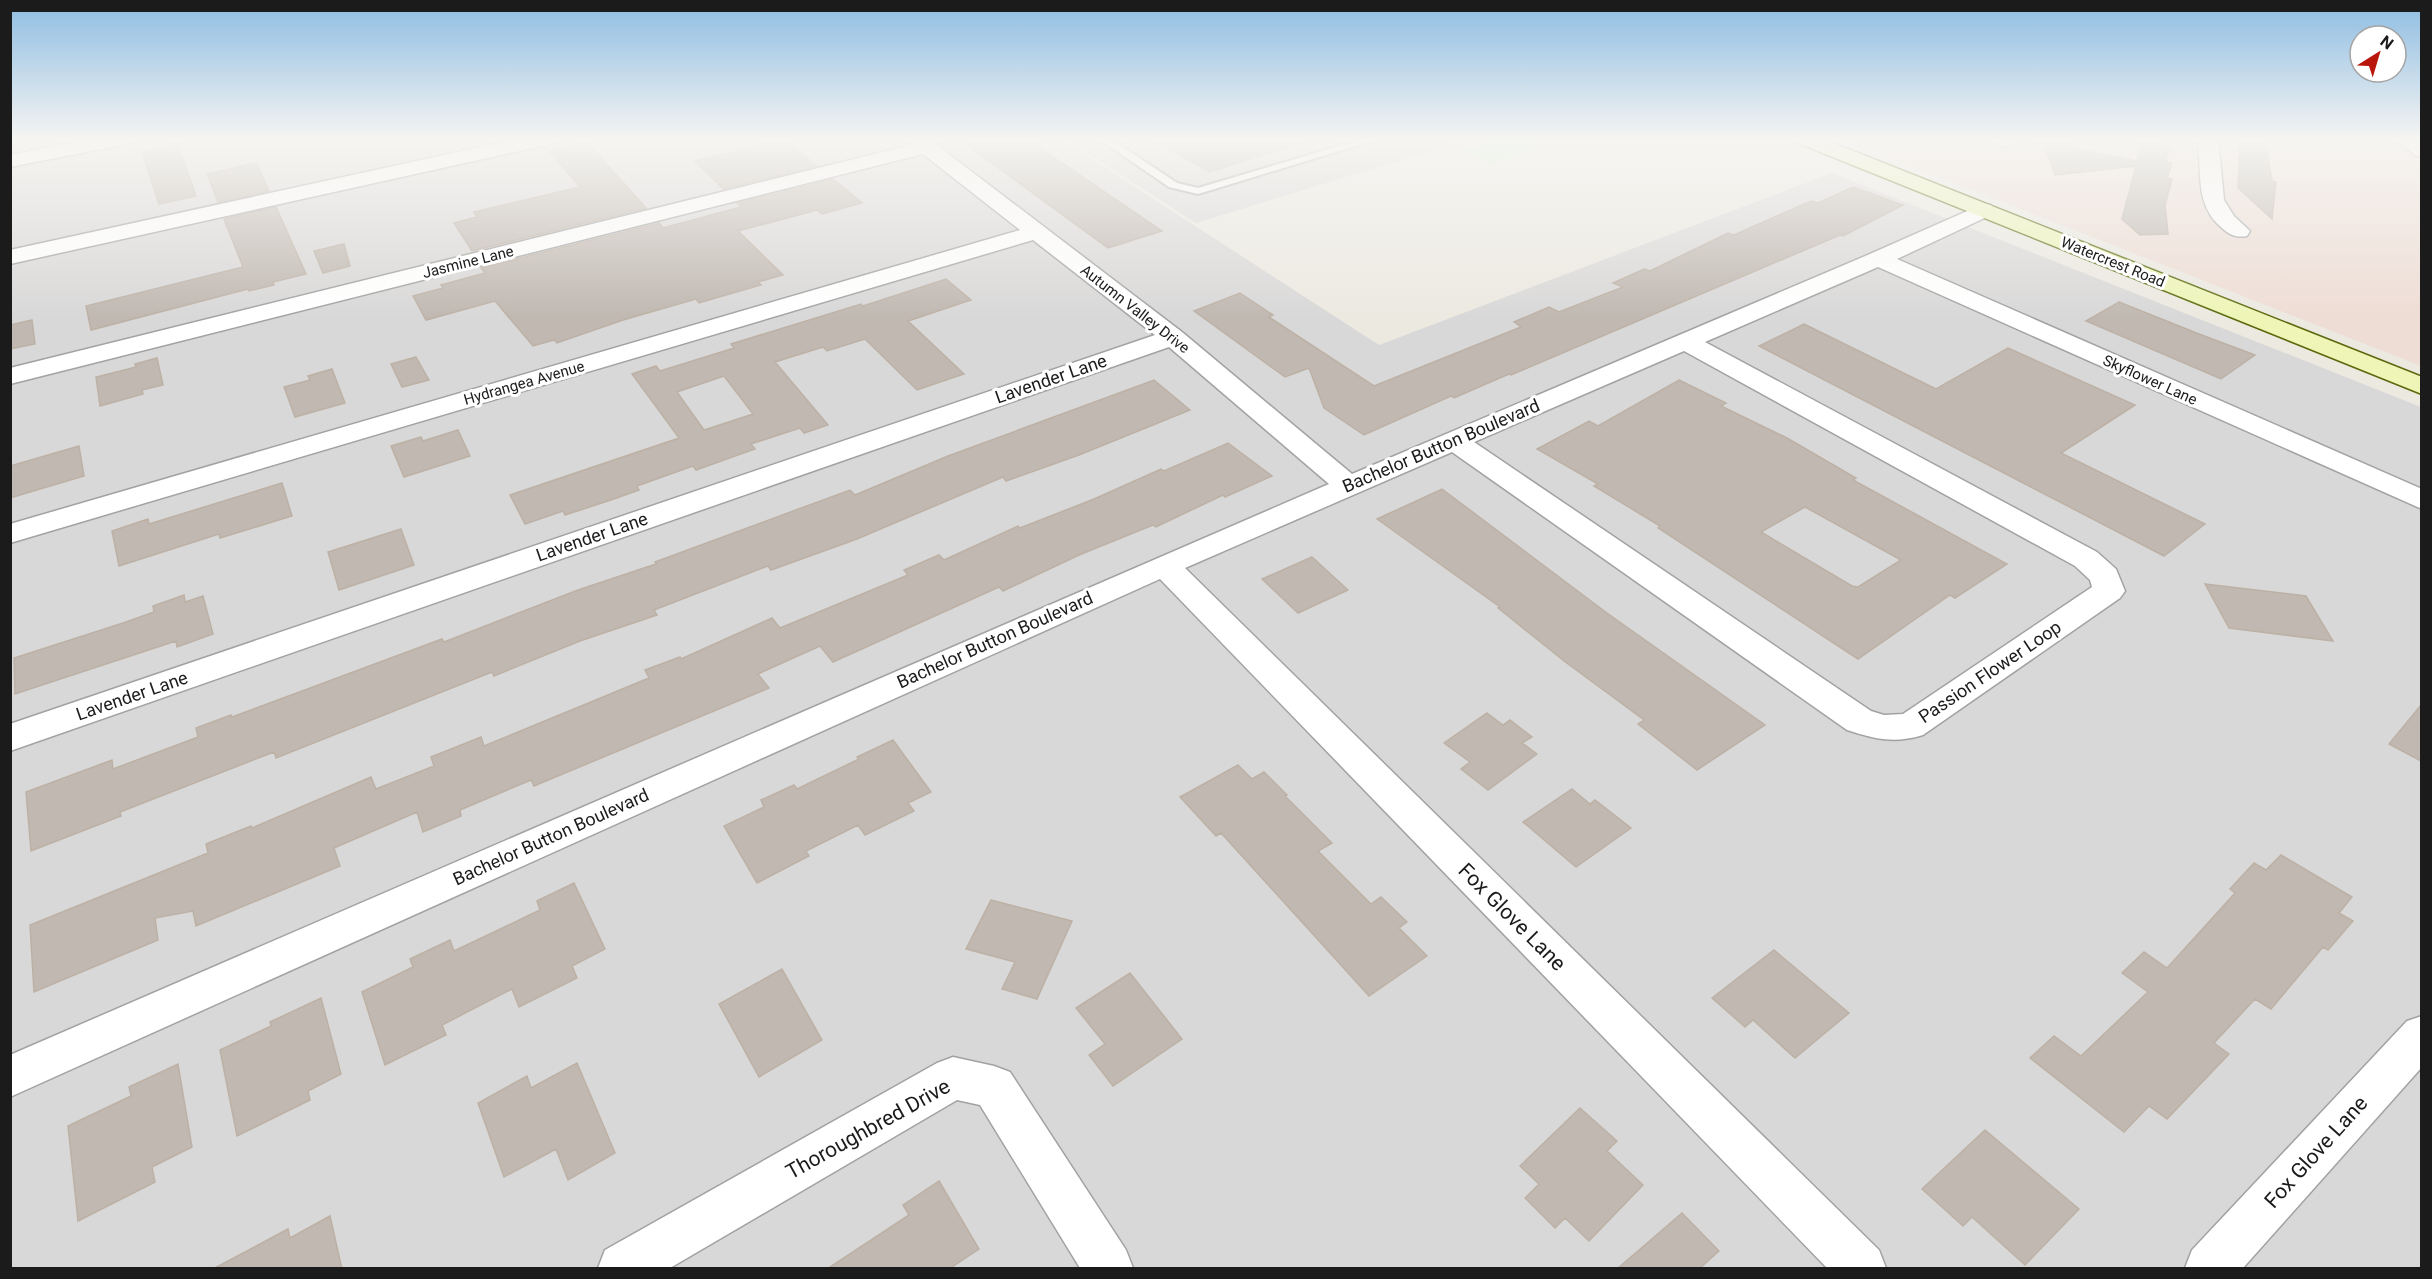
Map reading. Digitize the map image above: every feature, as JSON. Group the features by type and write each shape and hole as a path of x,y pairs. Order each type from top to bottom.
{"street":[{"path":"10,257 275,199"},
{"name":"Jasmine Lane","path":"10,376 703,199"},
{"name":"Autumn Valley Drive","path":"994,199 1173,337 1348,486"},
{"name":"Watercrest Road","path":"1955,199 2421,386"},
{"path":"2212,199 2224,220 2239,231"},
{"name":"Bachelor Button Boulevard","path":"10,1077 1164,565 1878,260 1983,210"},
{"name":"Hydrangea Avenue","path":"10,534 1037,232"},
{"name":"Skyflower Lane","path":"1878,260 2421,500"},
{"name":"Lavender Lane","path":"10,738 1173,337"},
{"name":"Passion Flower Loop","path":"1454,441 1858,721 1884,728 1911,726 2109,591 2105,576 2086,559 1685,342"},
{"name":"Fox Glove Lane","path":"1164,565 1861,1269"},
{"name":"Fox Glove Lane","path":"2210,1269 2421,1035"},
{"name":"Thoroughbred Drive","path":"623,1269 953,1078 994,1087 1108,1269"}],"shaded area":[{"path":"10,199 1153,199 1379,345 1764,199 1897,199 2421,407 2421,1268 11,1268"},
{"path":"1158,199 1275,199 1196,223"},
{"path":"1994,199 2421,199 2421,366"}],"building":[{"path":"157,199 184,199 159,204"},
{"path":"217,199 233,199 218,202"},
{"path":"530,199 638,199 646,208 472,251 454,223 477,217 474,212"},
{"path":"754,199 857,199 862,203 822,214 817,210 738,231 783,275 758,282 761,285 699,303 696,299 623,320 557,343 554,340 533,346 495,301 426,320 413,296 443,288 441,285 485,273 481,268 659,223 663,228 741,207 737,203"},
{"path":"1041,199 1115,199 1162,231 1108,248"},
{"path":"1827,199 1885,199 1903,205 1843,236 1840,235 1511,375 1454,398 1451,396 1364,435 1324,408 1309,368 1285,377 1194,311 1240,293 1273,315 1269,317 1374,386 1521,327 1514,322 1549,307 1559,312 1623,287 1613,283 1644,269 1650,271 1728,233 1734,235 1811,201 1818,203"},
{"path":"2127,199 2167,199 2165,205 2168,234 2140,235 2122,219"},
{"path":"2250,199 2274,199 2272,219"},
{"path":"276,207 306,274 273,282 274,285 249,291 248,289 91,330 86,306 243,267 224,219"},
{"path":"344,244 350,266 323,273 314,251"},
{"path":"946,279 971,300 908,321 964,374 917,390 865,339 827,351 823,347 775,362 828,425 804,433 800,428 751,444 755,449 696,470 693,466 637,486 639,490 565,515 563,511 525,524 510,495 679,438 632,374 656,366 660,371 734,348 731,344 861,304 863,306","holes":["724,376 753,414 704,430 677,392"]},
{"path":"2119,302 2255,355 2221,379 2086,321"},
{"path":"32,320 35,344 10,349 10,325"},
{"path":"1804,324 1936,389 2008,348 2135,405 2061,453 2205,524 2164,556 1759,346"},
{"path":"416,357 429,380 402,387 391,364"},
{"path":"157,358 163,385 142,390 143,394 100,406 96,377 136,367 135,364"},
{"path":"332,369 345,403 295,417 284,387 310,380 308,376"},
{"path":"1154,380 1190,410 1079,455 1006,481 1003,477 857,539 771,570 768,566 654,610 657,615 580,641 494,676 492,672 276,758 274,752 120,812 121,816 31,851 26,792 112,760 113,769 198,737 196,728 231,715 232,717 442,639 444,642 850,490 855,495 948,456"},
{"path":"1679,380 1726,403 1721,406 1787,438 1856,478 1853,480 2007,564 1955,598 1950,595 1858,659 1658,528 1660,526 1594,486 1598,484 1537,449 1589,421 1598,426","holes":["1805,507 1901,560 1858,587 1852,586 1761,532"]},
{"path":"458,430 470,456 404,477 391,446 421,437 423,441"},
{"path":"1228,443 1272,476 1225,497 1223,495 1156,527 1153,525 1079,555 1003,591 999,587 833,662 820,646 758,674 769,688 534,786 531,780 460,810 461,816 423,832 417,812 334,848 340,866 196,926 193,911 155,918 158,940 34,992 30,925 208,853 206,844 251,826 252,828 371,777 376,789 434,766 431,757 481,737 484,746 649,678 645,670 680,657 681,659 772,618 780,628 908,575 904,570 939,555 944,560 1018,526 1020,528 1094,499 1161,469 1164,471"},
{"path":"79,446 84,476 10,498 10,466"},
{"path":"282,483 292,516 220,538 219,534 119,566 112,531 148,519 149,524"},
{"path":"1442,489 1607,613 1765,725 1697,770 1638,724 1644,720 1564,661 1498,608 1500,607 1377,519"},
{"path":"401,529 414,565 339,590 328,552"},
{"path":"1312,557 1348,590 1298,613 1262,579"},
{"path":"2205,584 2306,596 2333,641 2229,628"},
{"path":"184,595 185,602 203,596 213,634 177,647 176,641 15,694 14,658 154,612 153,606"},
{"path":"2421,705 2421,761 2389,744"},
{"path":"1487,713 1503,725 1510,720 1532,737 1522,743 1537,754 1488,790 1461,769 1470,762 1444,743"},
{"path":"893,740 931,792 908,803 914,811 865,835 858,825 806,851 809,856 757,883 724,826 764,807 761,800 794,785 797,789"},
{"path":"1238,765 1252,779 1264,772 1287,795 1285,796 1332,843 1318,851 1371,904 1381,897 1407,922 1399,928 1427,956 1369,996 1221,833 1216,836 1180,797"},
{"path":"1572,789 1590,804 1595,800 1631,828 1576,867 1523,822"},
{"path":"2281,855 2352,897 2339,913 2353,921 2328,950 2323,947 2271,1009 2255,999 2214,1043 2229,1054 2167,1119 2149,1106 2124,1132 2030,1058 2054,1036 2081,1056 2148,992 2122,973 2144,952 2167,968 2235,893 2230,889 2254,863 2266,870"},
{"path":"574,883 605,949 572,966 577,978 519,1007 512,989 442,1025 446,1035 385,1065 362,992 413,967 410,959 450,940 454,951 540,910 537,901"},
{"path":"991,900 1072,921 1037,999 1002,989 1015,962 966,949"},
{"path":"1774,950 1849,1013 1795,1058 1753,1020 1745,1027 1712,998"},
{"path":"782,969 822,1040 759,1077 719,1004"},
{"path":"1130,973 1182,1039 1113,1086 1089,1055 1105,1044 1076,1008"},
{"path":"321,998 341,1074 308,1091 310,1100 237,1136 220,1050 271,1026 270,1022"},
{"path":"577,1063 615,1153 568,1180 556,1149 504,1177 478,1103 527,1076 531,1088"},
{"path":"178,1064 192,1147 152,1167 155,1182 78,1221 68,1126 131,1096 129,1087"},
{"path":"1580,1108 1617,1141 1607,1151 1643,1185 1589,1241 1565,1218 1555,1228 1525,1198 1539,1184 1520,1166"},
{"path":"1985,1130 2079,1209 2025,1265 1972,1217 1963,1226 1922,1189"},
{"path":"939,1181 979,1249 949,1269 827,1269 909,1215 903,1205"},
{"path":"1682,1213 1719,1251 1699,1269 1617,1269"},
{"path":"330,1216 342,1269 213,1269 288,1229 290,1238"}]}
